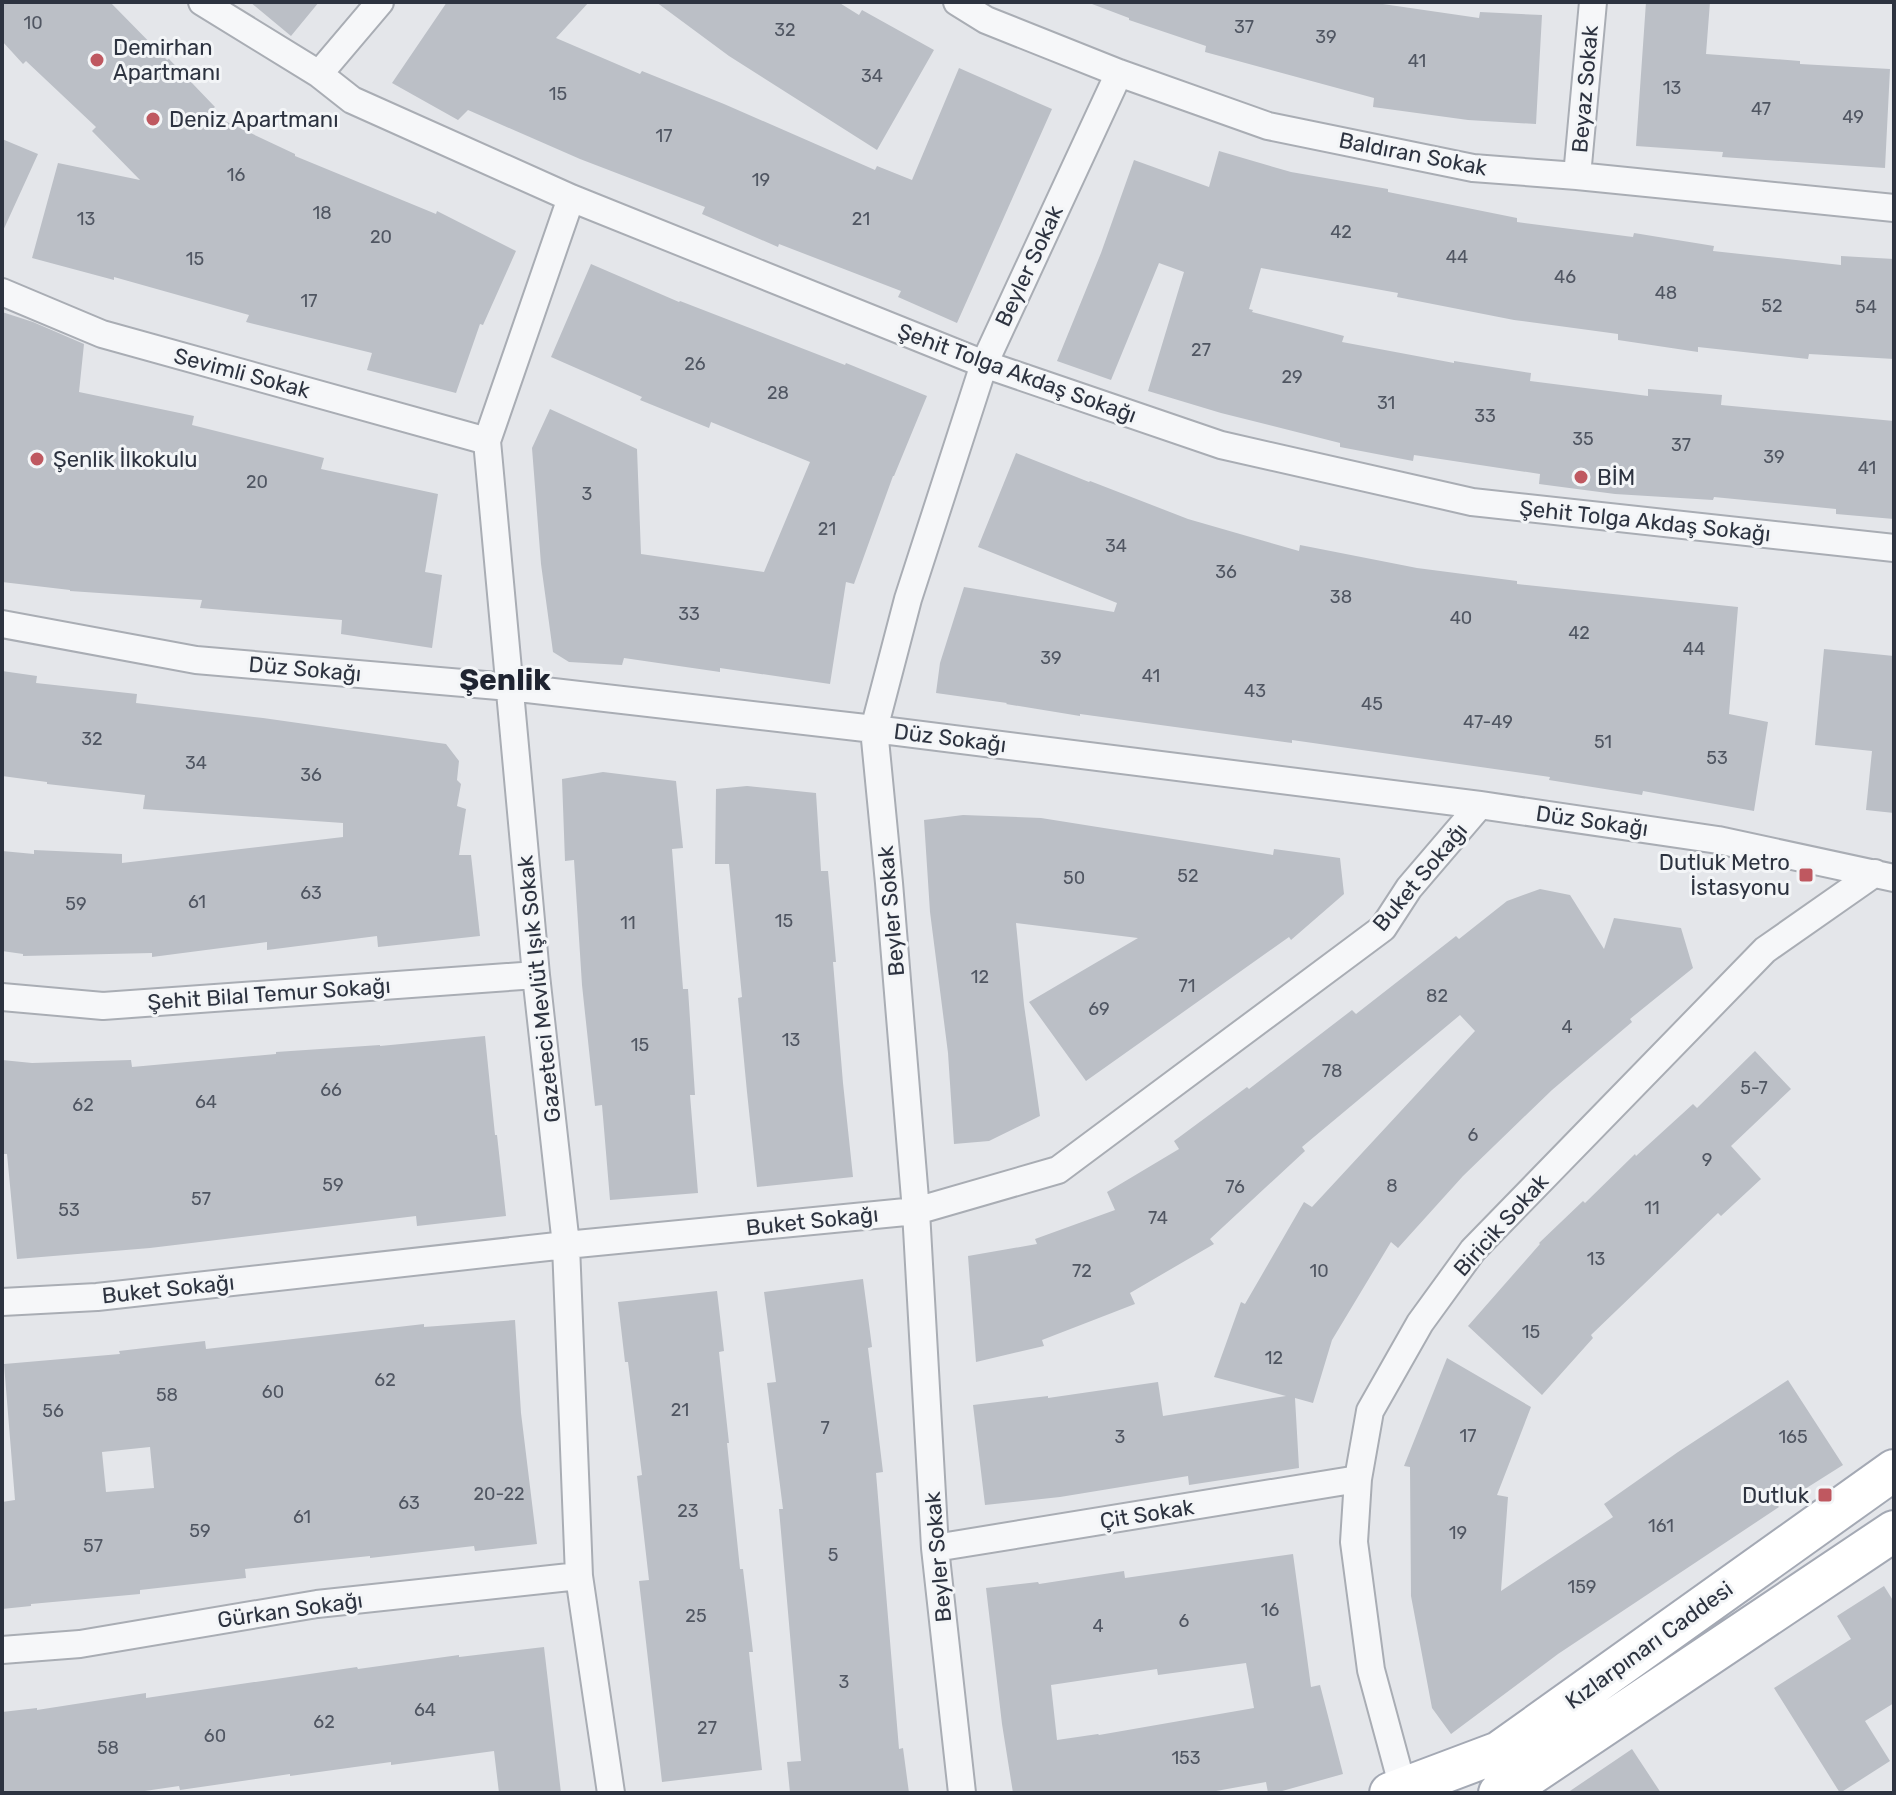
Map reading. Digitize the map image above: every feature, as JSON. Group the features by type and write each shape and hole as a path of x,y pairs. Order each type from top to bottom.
{"main road":[{"name":"Kızlarpınarı Caddesi","path":"1397,1790 1499,1752 1894,1470"},
{"name":"Kızlarpınarı Caddesi","path":"1499,1793 1511,1788 1894,1531"}],"street":[{"name":"Şehit Tolga Akdaş Sokağı","path":"202,2 319,74 352,100 571,198 984,364 1221,445 1472,502 1894,548"},
{"path":"319,74 380,2"},
{"name":"Baldıran Sokak","path":"957,2 986,20 1119,73 1268,126 1473,168 1894,208"},
{"name":"Beyaz Sokak","path":"1577,176 1593,2"},
{"name":"Beyler Sokak","path":"962,1793 935,1548 916,1211 874,729 908,599 984,364 1119,73"},
{"name":"Gazeteci Mevlüt Işık Sokak","path":"571,198 487,441 536,975 566,1245 579,1576 611,1793"},
{"name":"Sevimli Sokak","path":"2,292 102,334 487,441"},
{"name":"Düz Sokağı","path":"2,624 196,660 510,687 1480,805 1718,840 1885,876"},
{"name":"Buket Sokağı","path":"2,1302 97,1297 566,1245 916,1211 1058,1170 1383,928 1409,888 1480,805"},
{"name":"Biricik Sokak","path":"1397,1790 1371,1670 1354,1542 1358,1479 1370,1411 1420,1323 1473,1250 1765,950 1885,876"},
{"name":"Şehit Bilal Temur Sokağı","path":"2,997 103,1006 536,975"},
{"name":"Çit Sokak","path":"935,1548 1358,1479"},
{"name":"Gürkan Sokağı","path":"2,1650 80,1644 317,1604 579,1576"}],"building":[{"path":"2,2 110,2 215,107 208,113 295,156 436,214 437,211 516,251 483,325 480,324 456,393 367,370 372,353 246,322 249,315 114,277 114,280 32,258 58,163 140,180 92,131 96,127 26,61 23,64 2,41"},
{"path":"250,2 319,2 291,36"},
{"path":"447,2 589,2 556,38 640,74 642,71 724,104 875,170 877,166 912,180 959,68 1052,109 957,323 898,297 901,291 779,244 778,247 702,214 705,207 580,159 468,110 458,120 392,83"},
{"path":"656,2 838,2 859,15 862,10 934,50 877,150 729,56"},
{"path":"1092,2 1369,2 1479,18 1480,12 1542,15 1536,124 1468,120 1373,107 1374,98 1205,52 1206,46 1129,20"},
{"path":"1646,2 1710,2 1706,54 1890,69 1885,168 1722,157 1723,152 1636,146"},
{"path":"2,139 38,154 2,233"},
{"path":"1219,151 1291,172 1388,189 1388,192 1517,218 1517,222 1633,237 1634,233 1714,246 1713,251 1841,265 1841,256 1894,259 1894,359 1809,354 1808,359 1698,347 1698,352 1618,340 1618,334 1514,320 1397,297 1398,293 1261,268 1249,309 1344,336 1342,342 1454,363 1531,373 1530,381 1648,396 1648,389 1722,395 1721,405 1894,421 1894,519 1836,514 1836,509 1714,497 1713,500 1615,494 1539,484 1540,474 1414,455 1413,461 1340,447 1340,443 1148,391 1184,272 1159,263 1111,380 1057,361 1101,253 1134,160 1209,187"},
{"path":"591,264 679,302 927,396 893,476 854,584 846,582 830,684 624,658 622,665 569,662 553,652 541,564 532,448 550,409 637,449 641,554 764,572 810,462 711,422 709,428 640,400 642,397 551,357"},
{"path":"2,312 84,344 79,392 194,416 192,425 324,458 321,469 438,494 425,572 442,575 432,648 341,634 342,620 200,608 202,600 70,591 2,582"},
{"path":"1016,453 1188,519 1299,551 1300,545 1417,568 1517,581 1517,584 1738,607 1729,714 1768,722 1754,811 1643,791 1642,795 1549,780 1550,777 1292,740 1292,743 1080,716 936,693 940,663 964,587 1114,612 1117,603 978,547"},
{"path":"1824,649 1894,656 1894,813 1866,810 1872,751 1815,745"},
{"path":"2,671 37,676 36,683 137,694 136,703 446,744 459,761 457,780 461,784 457,806 466,809 459,855 471,855 480,936 378,947 377,936 267,950 267,942 152,957 152,953 23,956 2,951 2,851 122,854 122,863 343,837 343,823 143,809 145,795 2,776"},
{"path":"603,772 676,781 683,848 672,849 683,989 688,989 695,1095 690,1095 698,1193 610,1200 602,1105 595,1106 582,985 574,860 565,861 562,779"},
{"path":"747,786 816,793 821,871 828,871 836,962 833,962 853,1177 757,1187 738,998 742,997 729,864 715,864 716,789"},
{"path":"963,815 1041,818 1273,855 1274,849 1340,858 1344,894 1291,940 1289,937 1086,1081 1029,1002 1138,938 1016,923 1040,1116 989,1141 954,1144 948,1053 930,912 924,820"},
{"path":"1540,889 1570,895 1604,949 1614,918 1681,928 1693,968 1630,1019 1632,1022 1552,1090 1463,1176 1398,1248 1391,1242 1332,1340 1313,1403 1295,1398 1299,1468 1189,1485 1188,1476 1060,1497 985,1505 973,1405 1158,1382 1163,1416 1286,1396 1214,1377 1241,1302 1245,1304 1304,1202 1312,1207 1475,1031 1460,1015 1302,1147 1305,1151 1210,1239 1214,1244 1130,1293 1135,1304 1042,1340 1044,1346 976,1362 968,1256 1037,1244 1035,1239 1115,1210 1107,1192 1179,1149 1174,1141 1247,1087 1249,1089 1352,1010 1356,1014 1456,936 1459,939 1507,901"},
{"path":"485,1036 506,1216 417,1226 416,1216 150,1248 17,1259 7,1154 2,1154 2,1060 32,1063 131,1060 132,1067"},
{"path":"1755,1051 1791,1089 1731,1146 1761,1179 1721,1216 1718,1213 1591,1335 1593,1338 1542,1395 1468,1326 1539,1243 1693,1104 1697,1108"},
{"path":"863,1279 883,1472 876,1473 899,1749 903,1748 909,1793 790,1793 787,1762 801,1761 779,1509 783,1509 767,1383 776,1382 764,1292"},
{"path":"717,1291 724,1351 719,1352 727,1443 740,1569 743,1569 753,1652 749,1652 762,1770 662,1782 639,1581 649,1580 637,1476 642,1475 618,1302"},
{"path":"515,1320 521,1413 537,1544 475,1551 474,1546 245,1569 246,1578 140,1590 140,1594 2,1609 2,1502 15,1500 4,1364 120,1354 119,1351 205,1341 206,1349 424,1324 424,1327","holes":["150,1447 154,1488 106,1492 102,1452"]},
{"path":"1447,1358 1531,1407 1497,1495 1508,1497 1501,1591 1613,1517 1604,1504 1788,1380 1843,1465 1558,1654 1451,1734 1432,1708 1411,1596 1410,1467 1404,1466"},
{"path":"1293,1554 1311,1687 1320,1685 1343,1774 1275,1793 1268,1793 1266,1782 1205,1793 1013,1793 986,1588 1039,1584 1124,1571 1125,1578","holes":["1246,1663 1254,1708 1057,1740 1051,1685 1157,1669 1158,1675"]},
{"path":"1884,1586 1894,1602 1894,1703 1865,1721 1890,1761 1840,1793 1774,1688 1851,1639 1837,1616"},
{"path":"544,1647 561,1793 499,1793 494,1751 180,1790 179,1786 131,1793 2,1793 2,1712 37,1710 146,1693 146,1698 357,1667"},
{"path":"1632,1749 1661,1793 1567,1793"}],"place":[{"name":"Demirhan Apartmanı","path":"97,60"},
{"name":"Deniz Apartmanı","path":"153,119"},
{"name":"Şenlik İlkokulu","path":"37,459"},
{"name":"BİM","path":"1581,477"},
{"name":"Dutluk Metro İstasyonu","path":"1806,875"},
{"name":"Dutluk","path":"1825,1495"}],"district":[{"name":"Şenlik","path":"505,680"}]}
